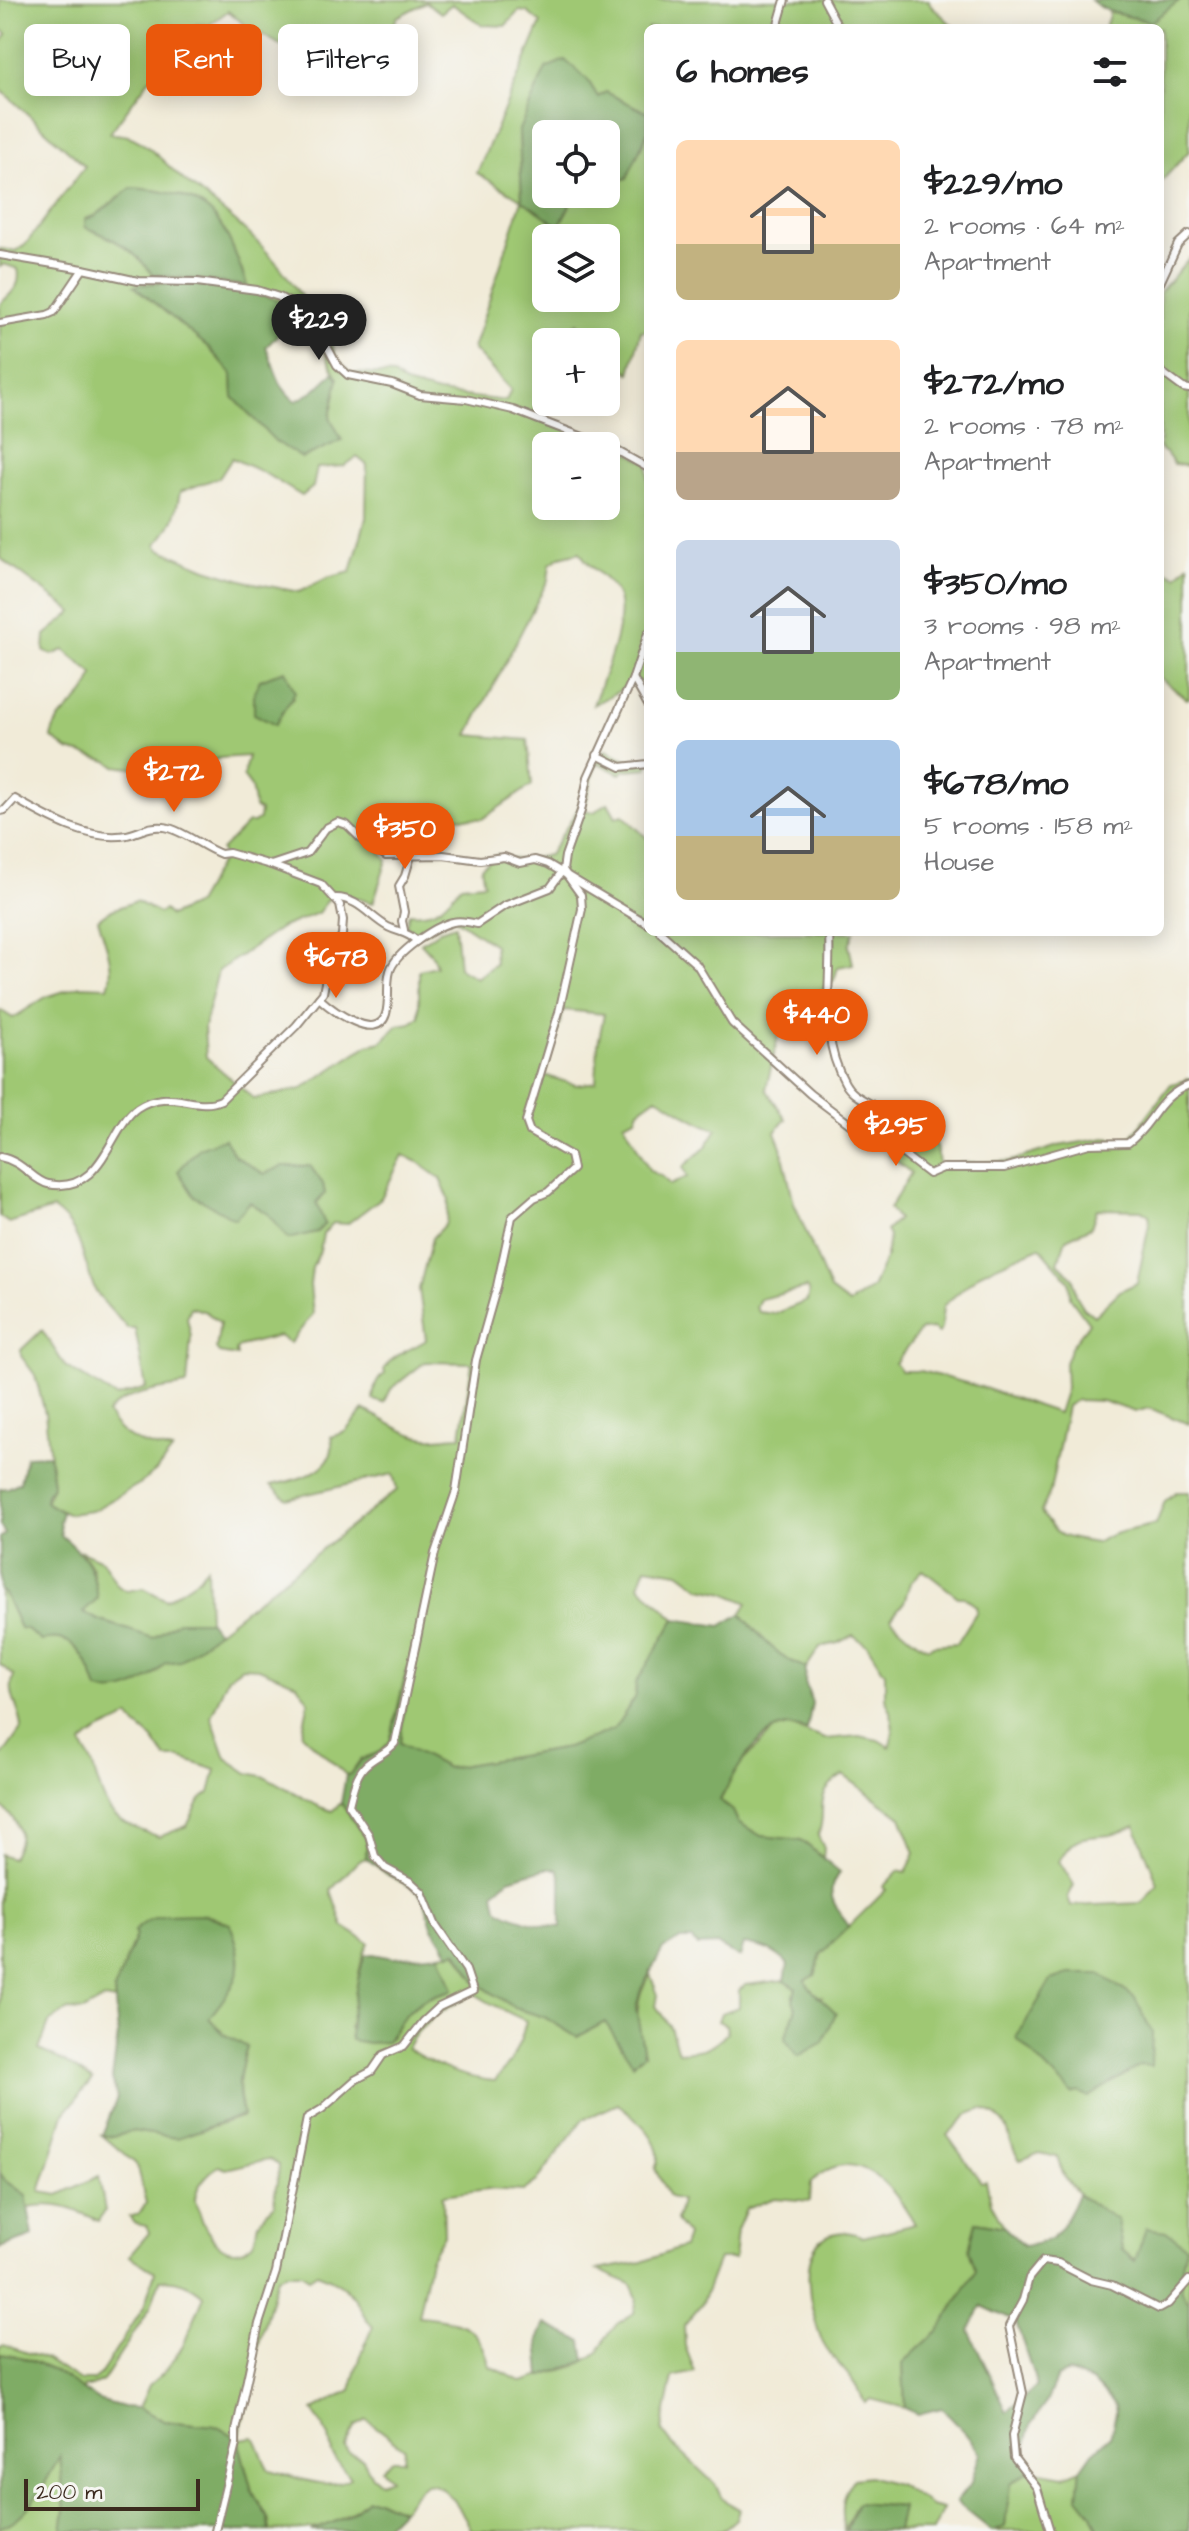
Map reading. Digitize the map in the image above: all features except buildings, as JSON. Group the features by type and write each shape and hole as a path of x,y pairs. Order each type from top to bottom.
{"street":[{"path":"778,24 785,0"},
{"path":"824,0 837,24"},
{"path":"1164,274 1178,244 1189,234"},
{"path":"0,255 138,281 197,282 257,290 279,297 299,308 321,335 337,365 348,375 392,384 420,395 466,399 513,410 614,449 644,466"},
{"path":"0,323 54,312 83,269"},
{"path":"1164,374 1189,389"},
{"path":"319,998 351,1021 364,1026 380,1023 385,1019 391,969 417,941 456,920 477,924 504,906 550,888 563,870 566,849 597,755 633,678 644,645"},
{"path":"633,678 644,698"},
{"path":"597,755 621,767 644,764"},
{"path":"0,811 15,799 65,826 87,831 128,835 145,828 166,827 221,854 229,853 271,865 321,884 336,898 343,920 342,935 329,963 319,998 296,1026 221,1100 210,1105 164,1097 137,1108 102,1161 78,1179 48,1184 10,1159 0,1157"},
{"path":"271,865 307,853 326,828 338,822 347,825 386,856 412,854 480,860 504,857 520,863 535,860 563,870 644,922"},
{"path":"404,930 399,886 416,839"},
{"path":"215,2531 236,2444 236,2431 259,2324 276,2272 307,2118 355,2080 372,2071 383,2055 404,2046 439,2007 473,1991 466,1970 436,1926 422,1892 411,1882 385,1868 375,1856 369,1835 349,1805 363,1768 388,1752 395,1743 435,1553 456,1491 476,1360 512,1217 534,1198 548,1192 573,1169 570,1155 530,1132 526,1121 559,1012 582,909 581,895 563,870"},
{"path":"336,898 350,899 389,928 404,930 417,941"},
{"path":"664,936 697,965 732,1023 799,1084 859,1131 899,1151 929,1174 943,1168 1004,1168 1089,1144 1128,1143 1174,1091 1189,1085"},
{"path":"829,936 827,1000 833,1059 847,1087 863,1102 891,1118 899,1151"},
{"path":"1050,2531 1037,2488 1014,2458 1012,2443 1023,2393 1009,2326 1023,2300 1029,2278 1043,2261 1051,2261 1091,2280 1112,2285 1159,2309 1168,2304 1189,2280"}],"green space":[{"path":"0,0 929,0 951,24 644,24 644,111 606,93 598,97 587,79 519,130 522,200 558,224 532,224 532,312 620,312 620,224 560,224 568,208 620,208 620,180 627,178 644,140 644,331 641,331 630,373 620,364 620,328 583,328 578,323 572,328 532,328 532,416 543,416 582,432 532,432 532,520 620,520 620,448 644,461 644,683 638,681 593,705 617,634 617,595 580,552 560,557 550,564 548,580 468,735 528,740 532,785 482,819 423,815 386,825 373,842 387,860 373,903 334,892 318,913 282,927 218,971 204,1027 206,1057 254,1099 302,1089 368,1045 381,1042 398,1025 411,1023 419,1017 419,970 436,966 432,955 421,943 440,930 455,925 459,968 476,978 495,964 494,945 454,918 418,936 406,925 409,913 433,911 461,885 484,883 481,867 496,855 521,860 549,855 578,809 592,761 606,750 624,759 644,761 644,768 625,770 620,774 598,763 584,810 594,812 608,803 616,817 623,815 644,835 644,936 853,936 849,946 853,964 838,967 834,980 781,1024 766,1089 786,1119 775,1132 794,1203 830,1290 849,1304 872,1288 886,1257 889,1236 886,1231 898,1219 889,1209 911,1173 889,1155 920,1121 936,1146 939,1164 1011,1161 1058,1146 1107,1138 1122,1141 1132,1136 1171,1084 1189,1079 1189,1424 1149,1408 1135,1412 1102,1401 1077,1400 1067,1406 1050,1492 1041,1512 1052,1528 1063,1536 1096,1543 1117,1533 1156,1524 1165,1501 1176,1492 1189,1492 1189,2302 1182,2296 1180,2286 1122,2250 1117,2220 1073,2187 1066,2179 1057,2157 1040,2153 1020,2160 1001,2119 982,2109 969,2114 947,2135 981,2182 986,2181 991,2203 1004,2227 976,2222 969,2249 976,2271 939,2330 903,2363 905,2408 871,2399 865,2403 854,2382 822,2341 810,2298 809,2266 820,2241 832,2234 848,2232 863,2237 915,2224 906,2209 884,2182 870,2172 857,2166 842,2165 811,2183 810,2201 775,2198 746,2209 737,2230 734,2259 719,2259 701,2305 684,2326 685,2346 695,2372 673,2377 662,2431 715,2484 722,2499 739,2509 736,2519 722,2531 472,2531 446,2492 431,2485 420,2488 401,2510 378,2499 367,2499 344,2517 322,2527 270,2531 268,2518 252,2491 238,2440 215,2426 164,2421 139,2408 149,2385 166,2370 183,2346 204,2296 178,2281 160,2280 150,2308 103,2381 83,2390 34,2364 0,2354 0,2347 4,2345 45,2359 80,2381 92,2381 100,2375 144,2307 155,2272 129,2256 149,2233 147,2226 136,2224 129,2217 138,2214 146,2203 136,2164 102,2135 114,2137 132,2131 177,2138 243,2116 239,2081 247,2048 224,2034 209,2018 222,2001 136,1935 114,1991 115,2001 104,1999 83,2011 68,2010 49,2023 39,2050 92,2080 64,2114 40,2192 59,2195 99,2176 105,2211 99,2221 65,2207 28,2207 26,2195 0,2173 0,1854 11,1858 18,1843 19,1830 0,1805 0,1759 22,1728 13,1696 14,1676 0,1664 0,1591 4,1593 20,1628 41,1641 63,1640 79,1651 98,1690 157,1673 165,1663 181,1660 397,1490 393,1474 287,1499 271,1485 303,1477 322,1466 332,1449 331,1437 345,1432 364,1410 420,1437 461,1436 472,1363 425,1362 391,1389 384,1403 373,1400 376,1385 388,1364 426,1340 419,1289 432,1238 446,1223 449,1199 440,1179 403,1155 381,1198 347,1224 333,1223 323,1234 312,1268 313,1314 290,1343 279,1336 240,1346 236,1350 237,1356 219,1353 216,1349 220,1323 206,1312 191,1307 187,1318 191,1336 187,1385 132,1397 113,1407 107,1414 127,1436 172,1451 156,1471 141,1483 92,1511 67,1514 45,1502 53,1484 45,1413 35,1375 21,1356 21,1350 42,1330 65,1366 116,1397 146,1388 135,1328 127,1328 98,1295 76,1236 63,1217 53,1209 9,1223 0,1217 0,1010 13,1018 46,997 80,986 108,987 110,962 98,919 109,911 136,901 159,913 164,910 170,916 196,904 223,857 221,850 248,823 259,819 260,811 255,808 251,787 243,776 248,756 220,758 172,777 170,772 115,766 108,761 68,750 51,737 59,720 85,693 93,674 64,650 52,655 44,651 45,635 73,612 0,558 0,304 15,289 19,275 18,269 4,264 0,267 0,249 16,251 25,245 85,166 0,89 0,45 7,34 1,29","holes":["426,2 441,13 452,4 482,25 505,26 519,11 527,12 541,23 477,173 522,200 473,349 511,390 506,401 438,393 405,384 393,375 351,373 337,359 327,329 319,324 308,301 303,299 278,264 250,235 143,144 128,136 110,133 146,84 146,24 210,24 228,11 244,24 262,24 262,35 278,44 278,24 394,24 397,17","132,188 159,191 197,203 221,225 247,285 152,274 122,245 85,227 85,219 95,216","189,286 248,292 300,316 316,337 338,379 330,417 233,397 232,374 208,347 135,287","357,457 367,465 366,518 351,572 327,578 299,592 206,569 159,549 156,544 172,520 180,492 220,477 232,458 302,496 313,487 317,468 344,466","284,671 293,698 283,709 260,680","564,1010 604,1014 598,1044 596,1082 576,1085 544,1075","657,1097 695,1120 717,1129 705,1148 683,1167 687,1177 670,1185 663,1177 650,1171 624,1123 636,1118 639,1110","224,1138 234,1155 264,1175 284,1166 310,1166 323,1184 325,1194 288,1239 268,1214 249,1202","1097,1209 1141,1210 1149,1215 1137,1283 1120,1291 1094,1316 1076,1295 1073,1278 1058,1263 1066,1239 1091,1227","1040,1247 1069,1281 1070,1297 1089,1323 1071,1347 1065,1363 1066,1388 1058,1413 981,1387 921,1371 901,1371 895,1363 921,1330 932,1329 938,1333 941,1329 943,1306 982,1272","806,1288 809,1292 807,1301 775,1314 759,1312 756,1307 760,1299","646,1567 679,1572 701,1588 725,1593 748,1603 741,1614 770,1646 806,1668 820,1647 853,1635 867,1645 885,1673 885,1698 891,1711 893,1731 890,1747 878,1740 859,1736 825,1739 789,1726 774,1730 738,1766 720,1801 733,1811 738,1822 761,1836 801,1840 823,1858 824,1848 818,1836 823,1797 843,1775 901,1817 915,1853 906,1873 898,1871 883,1887 886,1890 821,1954 815,1975 805,1981 812,1993 822,1997 785,2039 796,2008 793,2000 796,1988 785,1980 746,1985 739,1990 739,2007 721,2013 718,2021 726,2025 727,2032 721,2038 705,2048 678,2052 670,2027 656,2006 658,1995 650,1974 641,1993 638,2013 644,2053 605,2022 577,2037 544,2017 515,2008 476,1982 456,1951 440,1954 453,1990 430,1997 413,2007 387,2042 349,2028 359,1971 369,1943 343,1926 331,1890 358,1861 366,1858 367,1841 341,1803 332,1811 320,1807 266,1777 248,1773 226,1758 211,1716 228,1677 242,1667 259,1668 297,1684 309,1701 302,1734 346,1775 351,1774 361,1760 380,1752 390,1742 405,1677 400,1743 447,1768 567,1748 614,1729 635,1698 636,1683 675,1619 639,1585","923,1570 958,1597 964,1597 976,1606 977,1611 957,1643 929,1648 914,1640 891,1618 904,1602 910,1583","129,1716 153,1739 166,1758 180,1758 216,1770 210,1793 200,1800 187,1826 159,1837 113,1814 82,1744 94,1734","1135,1826 1158,1884 1142,1903 1071,1906 1068,1897 1074,1885 1059,1861 1075,1841 1110,1835","474,1993 526,2021 511,2061 495,2081 449,2070 407,2048 420,2030 436,2016","618,2104 641,2124 654,2141 658,2159 655,2169 669,2197 681,2200 676,2221 687,2235 683,2247 642,2262 598,2270 631,2284 637,2298 634,2313 617,2324 599,2352 576,2366 522,2382 489,2366 480,2341 465,2327 444,2319 418,2316 430,2259 444,2235 443,2195 487,2189 523,2191 537,2181 582,2120","268,2159 279,2165 275,2205 258,2223 253,2243 241,2250 232,2251 217,2243 206,2228 195,2199 200,2184 207,2176 219,2166 226,2169","286,2273 301,2273 309,2278 317,2273 338,2283 352,2295 373,2327 351,2390 313,2410 329,2437 332,2454 350,2478 331,2484 269,2470 254,2437 239,2439 259,2343 277,2278","367,2420 404,2448 403,2460 391,2460 381,2469 390,2478 380,2482 372,2476 363,2459 348,2453 345,2447 356,2426"]},
{"path":"1091,0 1180,0 1151,22 1112,12"},
{"path":"1180,0 1189,0 1189,151 1164,179 1164,24 1106,24 1110,12 1151,22"},
{"path":"565,60 587,79 598,97 606,92 644,111 644,140 627,178 620,180 620,120 532,120 532,207 522,200 519,130 546,68"},
{"path":"131,188 180,196 210,212 230,241 247,286 152,274 122,245 85,227 85,219 95,216"},
{"path":"533,208 568,208 560,224"},
{"path":"1189,259 1189,466 1174,464 1164,452 1164,287"},
{"path":"158,283 249,292 266,296 293,313 292,321 266,347 281,384 296,401 314,391 334,372 338,379 330,417 342,440 302,458 275,441 233,397 232,374 208,347 134,286"},
{"path":"1189,564 1187,699 1164,681 1164,570 1177,576"},
{"path":"285,670 295,692 275,725 254,714 254,692 260,680"},
{"path":"225,1138 234,1155 264,1174 283,1166 310,1166 323,1184 325,1194 316,1203 325,1224 317,1232 288,1239 268,1214 250,1202 235,1219 194,1196 178,1171 199,1148"},
{"path":"49,1455 53,1485 46,1494 45,1502 62,1512 59,1522 61,1535 87,1562 96,1587 98,1598 83,1612 153,1638 178,1621 209,1621 217,1632 180,1661 165,1663 135,1686 117,1691 98,1690 79,1651 63,1640 41,1641 20,1628 4,1593 0,1591 0,1538 5,1534 0,1526 0,1489 20,1482 26,1456"},
{"path":"81,1551 102,1560 118,1586 127,1591 144,1588 166,1600 199,1578 207,1567 209,1621 178,1621 153,1638 82,1612 98,1598 92,1568"},
{"path":"741,1614 778,1652 806,1668 805,1682 812,1703 807,1730 788,1726 766,1735 747,1755 720,1800 733,1811 738,1822 761,1836 801,1840 840,1872 832,1886 833,1900 849,1926 821,1954 815,1975 805,1981 836,2013 823,2042 798,2056 785,2039 796,2008 793,2000 796,1988 785,1980 788,1964 783,1959 757,1946 744,1944 740,1957 718,1945 697,1946 692,1940 679,1940 663,1949 641,1989 636,2008 644,2054 633,2064 605,2022 577,2037 544,2017 515,2008 476,1982 457,1951 449,1953 432,1926 425,1902 417,1890 388,1875 366,1858 367,1840 341,1803 346,1775 351,1774 361,1760 380,1752 390,1742 413,1649 420,1642 404,1708 400,1743 447,1768 567,1748 614,1729 635,1698 636,1683 675,1619 721,1626","holes":["544,1869 558,1869 561,1878 561,1927 528,1921 497,1908 494,1892 509,1879"]},
{"path":"204,1914 230,1924 239,1953 238,1974 209,2018 224,2034 247,2047 239,2081 243,2115 177,2138 132,2131 114,2137 102,2135 117,2098 112,2079 118,2035 114,1991 136,1935 134,1932 158,1917"},
{"path":"440,1954 453,1990 429,1997 413,2007 387,2042 368,2043 351,2040 350,2032 365,1955 393,1958"},
{"path":"1069,1974 1100,1974 1135,1998 1152,2032 1151,2066 1141,2065 1088,2097 1079,2092 1072,2094 1016,2038 1051,1980"},
{"path":"0,2173 26,2195 33,2236 0,2248"},
{"path":"1078,2194 1117,2220 1122,2250 1135,2261 1146,2228 1166,2231 1186,2246 1181,2283 1189,2302 1189,2531 1099,2531 1092,2514 1078,2496 1081,2469 1093,2452 1110,2437 1116,2413 1115,2406 1093,2382 1068,2372 1057,2377 1045,2404 1031,2424 1022,2461 1031,2470 1010,2484 1005,2527 992,2531 956,2502 971,2483 980,2453 941,2408 918,2414 905,2408 903,2363 939,2330 976,2271 969,2249 976,2222 1004,2227 1024,2246 1037,2244 1054,2235","holes":["982,2306 1016,2322 1037,2386 1007,2412 969,2330"]},
{"path":"545,2324 582,2341 585,2361 541,2377 538,2339"},
{"path":"0,2354 21,2357 54,2371 98,2400 139,2408 164,2421 215,2426 230,2433 238,2440 252,2491 268,2518 270,2531 62,2531 65,2510 60,2456 28,2507 11,2523 0,2528"},
{"path":"60,2454 65,2510 62,2531 0,2531 28,2507"},
{"path":"1081,2469 1078,2496 1092,2514 1099,2531 996,2531 1005,2526 1010,2484 1031,2470 1064,2476"},
{"path":"869,2476 899,2485 931,2506 943,2509 932,2531 897,2531 902,2507 857,2503 844,2531 842,2509 846,2491 854,2478"},
{"path":"367,2499 377,2499 401,2510 380,2531 311,2531 347,2517"},
{"path":"857,2503 902,2507 897,2531 846,2531"}]}
